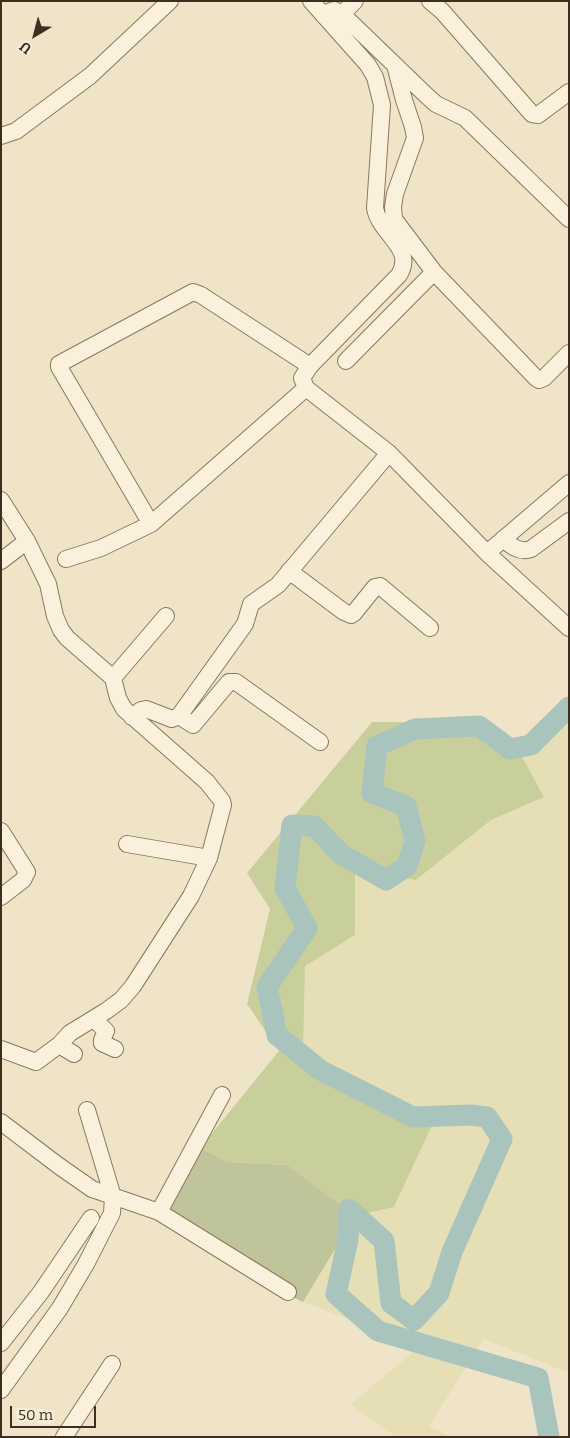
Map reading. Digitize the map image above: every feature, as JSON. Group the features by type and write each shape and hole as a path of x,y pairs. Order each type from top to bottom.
{"street":[{"path":"1,136 16,131 90,76 170,1"},
{"path":"311,1 368,65 380,91 382,105 376,216 399,247 403,255 404,267 399,275 310,366 302,378 306,388 389,453 487,553 569,628"},
{"path":"342,14 354,1"},
{"path":"430,1 442,11 532,114 538,115 569,92"},
{"path":"324,16 334,10 342,14 436,104 465,118 569,219"},
{"path":"395,65 404,100 414,127 415,138 395,194 394,219 434,272 539,380 544,378 569,353"},
{"path":"346,361 434,272"},
{"path":"151,524 58,364 193,292 201,294 310,366"},
{"path":"66,559 101,548 151,524 306,388"},
{"path":"132,717 141,710 146,709 172,719 178,716 246,624 251,604 278,585 389,453"},
{"path":"487,553 569,483"},
{"path":"1,500 27,541 48,584 55,616 61,630 67,638 113,678 121,704 132,717 207,782 223,805 209,858 191,896 133,986 121,1000 70,1033 59,1045 36,1062 1,1049"},
{"path":"503,539 516,548 526,551 569,521"},
{"path":"1,561 27,541"},
{"path":"289,571 336,607 351,615 354,614 375,587 380,586 430,628"},
{"path":"113,678 166,616"},
{"path":"178,716 193,725 229,682 232,681 320,742"},
{"path":"1,831 28,872 23,880 1,897"},
{"path":"127,844 209,858"},
{"path":"94,1019 106,1031 102,1043 115,1049"},
{"path":"59,1045 74,1054"},
{"path":"159,1212 222,1095"},
{"path":"1,1390 60,1308 86,1264 112,1213 113,1197 87,1110"},
{"path":"1,1122 59,1166 92,1188 159,1212 288,1292"},
{"path":"1,1344 41,1292 91,1218"},
{"path":"64,1437 112,1364"}],"shaded area":[{"path":"569,700 569,1373 484,1339 429,1426 452,1437 396,1437 350,1405 420,1346 303,1302 355,1216 394,1207 434,1121 303,1054 305,965 355,935 355,871 416,880 491,820 544,797 515,744 561,701"}],"green space":[{"path":"372,722 487,722 515,744 544,797 491,820 416,880 355,871 355,935 305,966 303,1054 434,1121 394,1207 355,1216 288,1165 228,1162 200,1148 279,1051 247,1004 270,909 247,873"},
{"path":"200,1148 228,1162 288,1165 355,1216 303,1302 247,1275 156,1219"}],"waterway":[{"path":"549,1437 538,1378 378,1331 336,1294 348,1240 349,1209 384,1241 391,1303 414,1320 439,1293 452,1252 502,1139 487,1117 471,1115 413,1117 320,1070 277,1035 267,987 307,928 285,888 292,825 314,826 341,854 386,880 407,866 415,841 406,806 372,793 377,746 415,729 479,726 510,749 531,745 569,707"}]}
